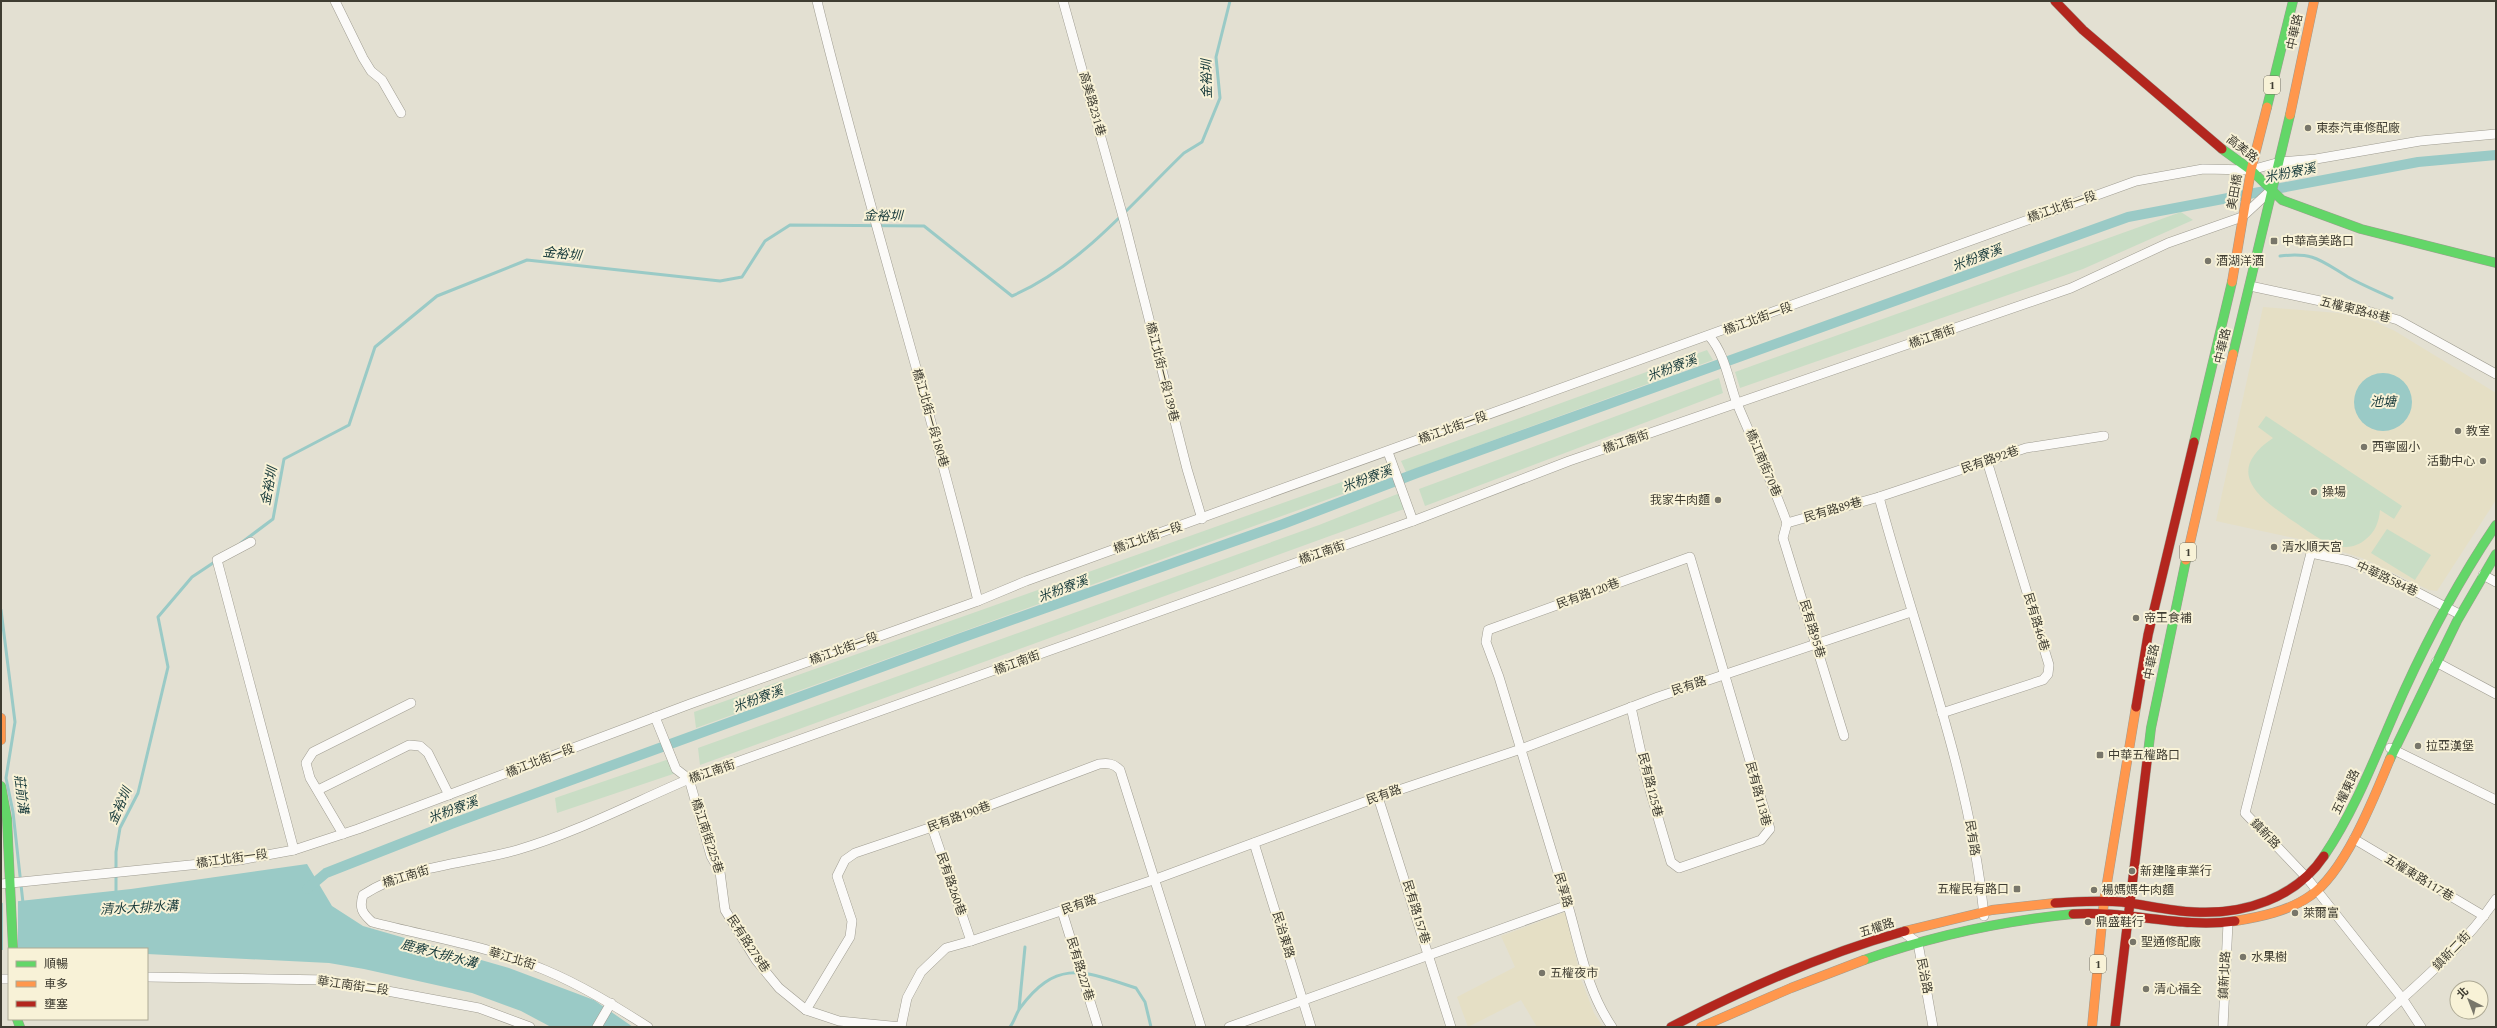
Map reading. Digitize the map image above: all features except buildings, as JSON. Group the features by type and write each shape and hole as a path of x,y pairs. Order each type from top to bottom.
{"street":[{"path":"335,1 371,72 382,80 401,113"},
{"name":"橋江北街一段180巷","path":"817,1 873,213 958,518 978,601"},
{"name":"高美路231巷","path":"1063,1 1125,224"},
{"name":"高美路","path":"2055,1 2083,30 2224,151 2251,171 2282,200 2361,229 2496,263"},
{"name":"中華路","path":"2251,171 2293,1"},
{"name":"中華路","path":"2280,162 2314,1"},
{"name":"橋江北街一段","path":"5,885 240,860 294,850 344,834 655,717 978,601 1026,581 1388,452 2136,181 2203,169 2251,171 2280,162 2316,159 2420,141 2496,134"},
{"name":"1","path":"2271,191 2280,162"},
{"name":"美田橋","path":"2242,217 2251,171"},
{"name":"中華路","path":"2115,1027 2151,728 2170,631 2271,191"},
{"name":"橋江南街","path":"363,895 379,885 412,873 518,850 580,826 689,779 1413,521 1570,461 2071,288 2168,243 2242,217 2271,191"},
{"name":"中華路","path":"2092,1027 2102,914 2148,635 2231,288 2242,217"},
{"name":"橋江北街一段139巷","path":"1125,224 1187,469 1202,519"},
{"name":"五權東路48巷","path":"2250,286 2367,310 2398,320 2496,374"},
{"name":"橋江南街70巷","path":"1709,336 1717,349 1737,403 1787,523"},
{"name":"民有路92巷","path":"1879,497 2026,448 2104,436"},
{"path":"1388,452 1413,521"},
{"name":"民有路46巷","path":"1942,713 2043,680 2048,674 2049,665 1987,461"},
{"name":"民有路89巷","path":"1787,523 1879,497"},
{"name":"民有路","path":"1879,497 1911,612 1942,713 1969,819 1985,926"},
{"name":"民有路95巷","path":"1787,523 1783,538 1844,736"},
{"name":"五權東路","path":"2104,901 2195,912 2225,910 2267,900 2289,891 2307,878 2325,855 2349,815 2406,686 2447,608 2496,525"},
{"path":"251,542 217,560 294,850"},
{"name":"中華路584巷","path":"2311,553 2349,561 2382,574 2459,614"},
{"name":"鎮新路","path":"2311,553 2245,813 2307,878 2402,998 2421,1027"},
{"path":"1701,1027 1772,995 1918,944 1985,926 2077,914 2102,914 2228,923 2266,916 2305,899 2317,891 2354,839 2387,770 2394,750 2459,614 2496,554"},
{"name":"民有路120巷","path":"1521,749 1486,642 1488,630 1690,557 1725,675"},
{"path":"2483,575 2496,582"},
{"name":"民有路","path":"901,1027 907,998 921,972 946,948 1156,879 1378,797 1521,749 1631,707 1911,612"},
{"path":"2436,662 2496,694"},
{"name":"民有路113巷","path":"1671,862 1679,868 1761,840 1770,829 1725,675"},
{"path":"344,834 310,778 306,763 313,752 411,703"},
{"name":"民有路125巷","path":"1631,707 1647,780 1671,862"},
{"path":"655,717 676,769 689,779"},
{"path":"1,718 1,740"},
{"path":"318,790 409,745 420,746 428,753 449,795"},
{"path":"2381,745 2496,800"},
{"name":"民享路","path":"1521,749 1568,905 1588,982 1602,1013 1612,1027"},
{"name":"民有路190巷","path":"806,1010 850,937 852,921 837,876 839,868 845,860 855,853 932,827 1099,764 1114,764 1120,770 1156,879 1201,1027"},
{"name":"橋江南街225巷","path":"689,779 711,856 720,872 725,910"},
{"path":"1,786 7,819 5,885 12,948"},
{"name":"民有路157巷","path":"1378,797 1451,1027"},
{"name":"民有路260巷","path":"932,827 971,941"},
{"name":"五權東路117巷","path":"2354,839 2484,916"},
{"name":"民治東路","path":"1254,843 1311,1027"},
{"name":"華江北街","path":"363,895 360,906 364,914 372,922 496,954 544,969 648,1027"},
{"name":"鎮新二街","path":"2371,1027 2449,956 2484,916 2496,899"},
{"name":"五權路","path":"1671,1027 1724,998 1750,987 1839,953 1903,932 1984,913 2076,900 2104,901"},
{"path":"1229,1027 1568,905"},
{"name":"民有路278巷","path":"725,910 756,960 780,988 806,1010 839,1021 901,1027"},
{"name":"民有路227巷","path":"1062,911 1098,1027"},
{"name":"鎮新北路","path":"2223,1027 2228,923"},
{"name":"民治路","path":"1903,932 1918,944 1933,1027"},
{"name":"華江南街二段","path":"148,977 328,980 479,1008 530,1027"},
{"path":"597,1027 609,1006"}],"shaded area":[{"name":"西寧國小","path":"2263,307 2338,313 2373,321 2395,331 2496,393 2496,500 2437,591 2429,590 2362,558 2303,540 2216,521"},
{"name":"五權夜市","path":"1565,912 1581,979 1594,1013 1603,1027 1537,1027 1521,1000 1468,1027 1457,997 1515,967 1501,936"}],"green space":[{"path":"2181,212 2193,220 2083,269 1740,388 1735,372"},
{"path":"1707,350 1713,360 1406,472 1401,461"},
{"path":"1719,378 1723,393 1425,506 1419,489"},
{"path":"2266,416 2402,506 2394,519 2380,510 2379,519 2376,526 2366,539 2357,545 2347,547 2338,546 2328,543 2309,532 2268,503 2252,484 2248,473 2250,462 2258,450 2273,438 2258,427"},
{"path":"1384,467 1387,478 696,728 694,712"},
{"path":"1400,493 1407,508 700,765 698,748 1319,525"},
{"path":"2387,529 2431,555 2415,580 2371,553"},
{"path":"675,757 679,772 557,813 555,798"}],"water":[{"name":"池塘","path":"2377,373 2389,373 2404,381 2412,396 2412,408 2404,423 2389,431 2377,431 2362,423 2354,408 2354,396 2362,381"},
{"path":"307,864 332,906 363,926 509,968 594,1000 633,1027 551,1027 521,1011 472,993 364,969 329,963 148,954 148,948 8,948 8,950 1,950 1,903 131,889"}],"pier":[{"path":"18,899 18,948 8,948 8,951 3,952 3,900"}],"waterway":[{"name":"金裕圳","path":"241,543 273,519 284,459 349,425 375,347 437,296 527,260 720,281 742,277 765,241 790,225 924,226 1012,296 1037,283 1061,268 1083,251 1124,213 1184,153 1202,142 1220,98 1216,57 1230,1"},
{"name":"米粉寮溪","path":"307,889 326,873 451,824 961,638 1283,524 1417,473 2128,217 2418,162 2496,155"},
{"path":"2280,256 2309,256 2323,262 2353,280 2392,298"},
{"name":"金裕圳","path":"116,895 116,852 120,828 138,793 168,667 158,617 192,577 216,561"},
{"name":"莊前溝","path":"1,610 15,722 6,778 13,812 23,903"},
{"path":"1019,1009 1025,947"},
{"path":"1010,1027 1020,1008 1033,992 1046,981 1059,975 1072,973 1101,977 1136,988 1145,1002 1151,1027"}],"traffic: fast":[{"path":"2267,107 2293,1"},
{"path":"2233,354 2290,115"},
{"path":"2222,149 2251,170 2282,200 2361,229 2496,263"},
{"path":"2194,442 2232,282"},
{"path":"2324,856 2348,816 2425,647 2459,585 2496,525"},
{"path":"2390,759 2457,621 2496,554"},
{"path":"2148,753 2151,728 2186,560"},
{"path":"1,786 7,819 13,948"},
{"path":"1864,960 1915,944 1993,925 2073,914"},
{"path":"17,1020 20,1027"}],"traffic: slow":[{"path":"2290,115 2314,1"},
{"path":"2232,282 2251,170 2267,107"},
{"path":"2186,560 2233,354"},
{"path":"2092,1027 2104,901 2136,707"},
{"path":"1,718 1,740"},
{"path":"2235,921 2264,915 2293,906 2310,896 2323,885 2335,870 2357,833 2390,759"},
{"path":"1905,931 1992,910 2055,903"},
{"path":"1701,1027 1791,988 1864,960"}],"traffic: jam":[{"path":"2055,1 2083,30 2222,149"},
{"path":"2136,707 2148,635 2194,442"},
{"path":"2115,1027 2148,753"},
{"path":"2055,903 2114,901 2194,912 2213,912 2250,907 2284,893 2299,883 2312,871 2324,856"},
{"path":"2073,914 2093,913 2194,923 2235,921"},
{"path":"1671,1027 1785,973 1844,950 1905,931"}],"place":[{"name":"東泰汽車修配廠","path":"2308,128"},
{"name":"中華高美路口","path":"2274,241"},
{"name":"酒湖洋酒","path":"2208,261"},
{"name":"教室","path":"2458,431"},
{"name":"西寧國小","path":"2364,447"},
{"name":"活動中心","path":"2483,461"},
{"name":"操場","path":"2314,492"},
{"name":"我家牛肉麵","path":"1718,500"},
{"name":"清水順天宮","path":"2274,547"},
{"name":"帝王食補","path":"2136,618"},
{"name":"拉亞漢堡","path":"2418,746"},
{"name":"中華五權路口","path":"2100,755"},
{"name":"新建隆車業行","path":"2132,871"},
{"name":"五權民有路口","path":"2017,889"},
{"name":"楊媽媽牛肉麵","path":"2094,890"},
{"name":"萊爾富","path":"2295,913"},
{"name":"鼎盛鞋行","path":"2088,922"},
{"name":"聖通修配廠","path":"2133,942"},
{"name":"水果樹","path":"2243,957"},
{"name":"五權夜市","path":"1542,973"},
{"name":"清心福全","path":"2146,989"}],"water label":[{"name":"清水大排水溝","path":"139,908"},
{"name":"鹿寮大排水溝","path":"439,954"}]}
